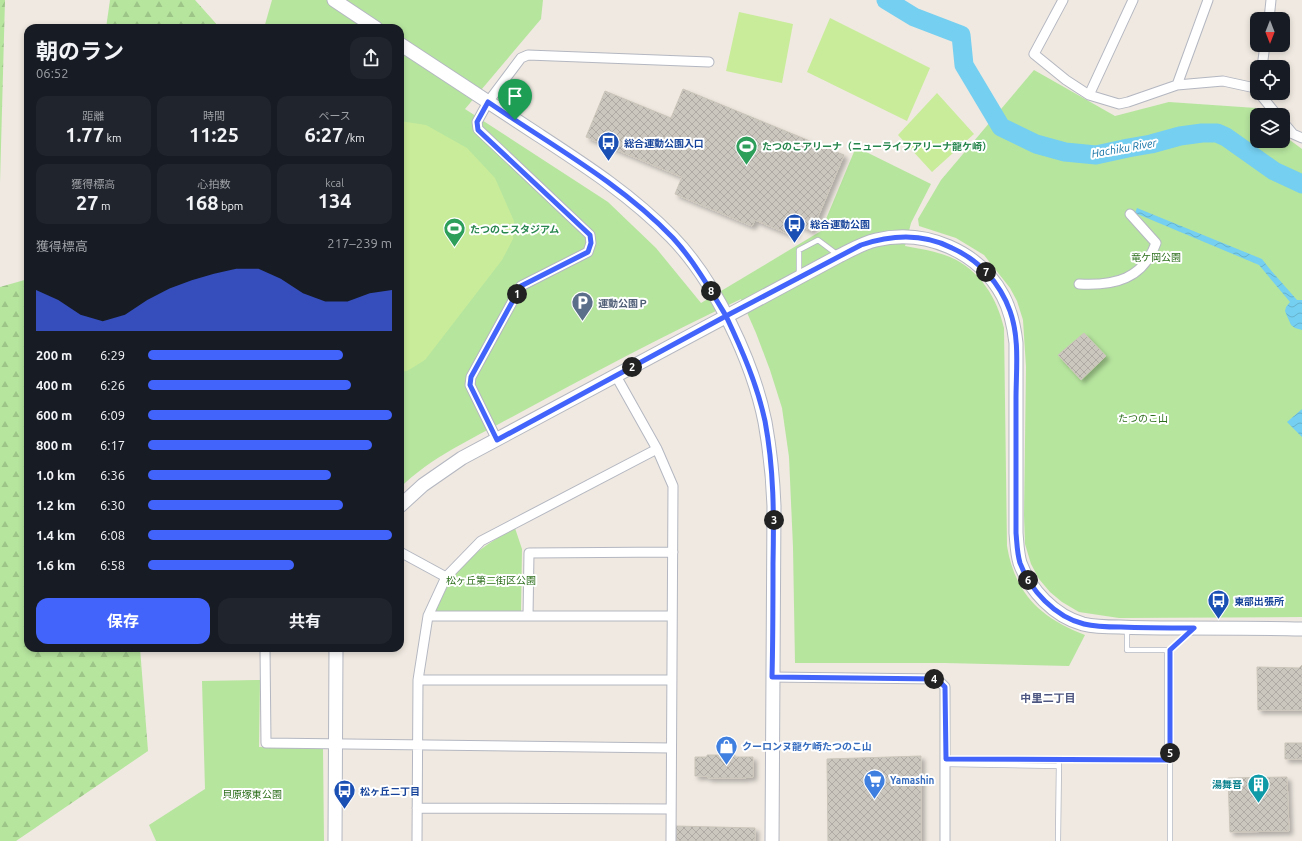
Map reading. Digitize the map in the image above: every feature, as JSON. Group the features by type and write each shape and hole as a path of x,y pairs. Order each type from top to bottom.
{"street":[{"path":"334,0 370,24"},
{"path":"1063,0 1034,54 1066,80 1089,95 1119,104 1177,85 1223,81 1250,87"},
{"path":"1089,95 1133,0"},
{"path":"1177,85 1208,0"},
{"path":"1270,12 1271,0"},
{"path":"404,47 606,180 641,208 673,238 684,251 710,288 726,316 742,350 757,393 770,449 774,506 772,841"},
{"path":"497,440 470,385 471,377 521,286 588,252 591,243 590,235 478,130 477,122 488,102 521,58 528,55 709,62"},
{"path":"1264,100 1271,108"},
{"path":"1290,130 1294,134 1302,138"},
{"path":"1079,284 1104,284 1128,278 1142,268 1152,255 1156,243 1130,214"},
{"path":"404,502 423,485 462,458 839,256 875,240 892,237 912,237 945,244 960,251 974,261 993,280 1003,296 1010,312 1016,343 1017,550 1020,563 1029,581 1041,597 1058,612 1083,624 1127,628 1302,629"},
{"path":"616,376 657,450 673,486 671,841"},
{"path":"417,841 418,680 428,616 446,577 481,541 657,450"},
{"path":"528,616 529,553 673,552"},
{"path":"404,554 446,577"},
{"path":"428,616 672,616"},
{"path":"265,652 266,743 671,748"},
{"path":"335,841 336,652"},
{"path":"772,677 937,679 945,687 945,841"},
{"path":"418,680 672,680"},
{"path":"417,808 671,809"}],"lane":[{"path":"800,278 799,250 818,240 839,256"},
{"path":"1127,628 1127,650 1168,650 1170,841"},
{"path":"1169,760 1170,650 1194,628"},
{"path":"1058,841 1059,760"},
{"path":"946,761 1169,760"},
{"path":"946,761 1059,766"}],"green space":[{"path":"0,0 5,0 0,183"},
{"path":"110,0 195,0 216,24 107,24"},
{"path":"272,0 543,0 541,19 465,109 608,202 656,248 701,303 821,231 856,147 931,184 911,223 905,246 939,253 961,263 970,269 986,286 997,306 1004,328 1007,546 1016,578 1032,602 1055,621 1085,635 1069,666 945,663 795,663 793,547 789,457 782,408 770,370 741,299 568,386 439,457 404,484 404,24 265,24"},
{"path":"739,12 793,24 782,83 726,71"},
{"path":"830,18 930,68 907,121 807,72"},
{"name":"竜ケ岡公園","path":"1034,70 1115,116 1169,102 1256,108 1250,108 1250,148 1290,148 1290,140 1302,149 1302,617 1119,618 1079,612 1062,602 1050,592 1039,579 1031,564 1025,544 1026,367 1023,320 1017,301 1010,288 984,255 956,238 919,226 918,219 941,180"},
{"path":"937,93 974,134 932,172 898,135"},
{"name":"たつのこスタジアム","path":"404,122 426,125 467,148 495,178 514,221 513,239 502,260 425,360 404,371"},
{"path":"24,280 24,652 140,652 148,751 16,841 0,841 0,287"},
{"name":"松ヶ丘第二街区公園","path":"515,528 522,549 521,611 435,611 449,583 462,566 478,551"},
{"name":"貝原塚東公園","path":"260,680 259,747 323,749 324,841 156,841 149,825 205,789 202,681"}],"water":[{"path":"1137,208 1262,259 1297,300 1302,300 1302,330 1291,325 1285,311 1290,302 1259,265 1135,213"},
{"path":"1302,409 1302,437 1287,422"}],"building":[{"name":"たつのこアリーナ（ニューライフアリーナ龍ケ崎）","path":"683,89 844,155 812,231 798,225 794,236 755,220 752,226 675,194 682,177 586,137 605,91 671,118"},
{"path":"1084,333 1106,356 1081,380 1058,355"},
{"path":"1302,665 1302,710 1258,710 1257,667 1299,668"},
{"path":"1285,743 1302,743 1302,759 1285,759"},
{"path":"707,755 735,755 735,757 753,757 753,777 708,778 708,776 695,776 695,757 707,757"},
{"name":"Yamashin","path":"921,756 921,841 828,841 827,759"},
{"name":"湯舞音","path":"1287,777 1289,831 1230,832 1228,778"},
{"path":"675,826 755,828 755,841 675,841"}],"waterway":[{"name":"Hachiku River","path":"886,0 914,17 961,35 964,65 1001,127 1036,144 1065,152 1096,155 1151,144 1180,136 1202,133 1217,133 1226,137 1274,171 1302,184"}],"place":[{"name":"総合運動公園入口","path":"608,162"},
{"name":"たつのこアリーナ（ニューライフアリーナ龍ケ崎）","path":"747,166"},
{"name":"総合運動公園","path":"794,244"},
{"name":"たつのこスタジアム","path":"454,248"},
{"name":"運動公園Ｐ","path":"583,322"},
{"name":"東部出張所","path":"1218,620"},
{"name":"クーロンヌ龍ケ崎たつのこ山","path":"726,766"},
{"name":"Yamashin","path":"874,800"},
{"name":"湯舞音","path":"1258,804"},
{"name":"松ヶ丘二丁目","path":"344,810"}],"district":[{"name":"中里二丁目","path":"1048,698"}],"route":[{"path":"515,120 488,102 477,122 478,130 590,235 591,243 588,252 521,286 471,377 470,385 497,440 726,316 742,350 757,393 770,449 774,506 772,677 937,679 945,687 946,759 1170,760 1170,650 1194,628 1127,628 1083,624 1058,612 1041,597 1029,581 1020,563 1017,550 1016,533 1016,343 1014,326 1003,296 993,280 983,269 960,251 945,244 912,237 892,237 875,240 839,256 726,316 710,288 684,251 673,238 641,208 606,180 515,120"}],"park label":[{"name":"たつのこ山","path":"1143,418"}]}
